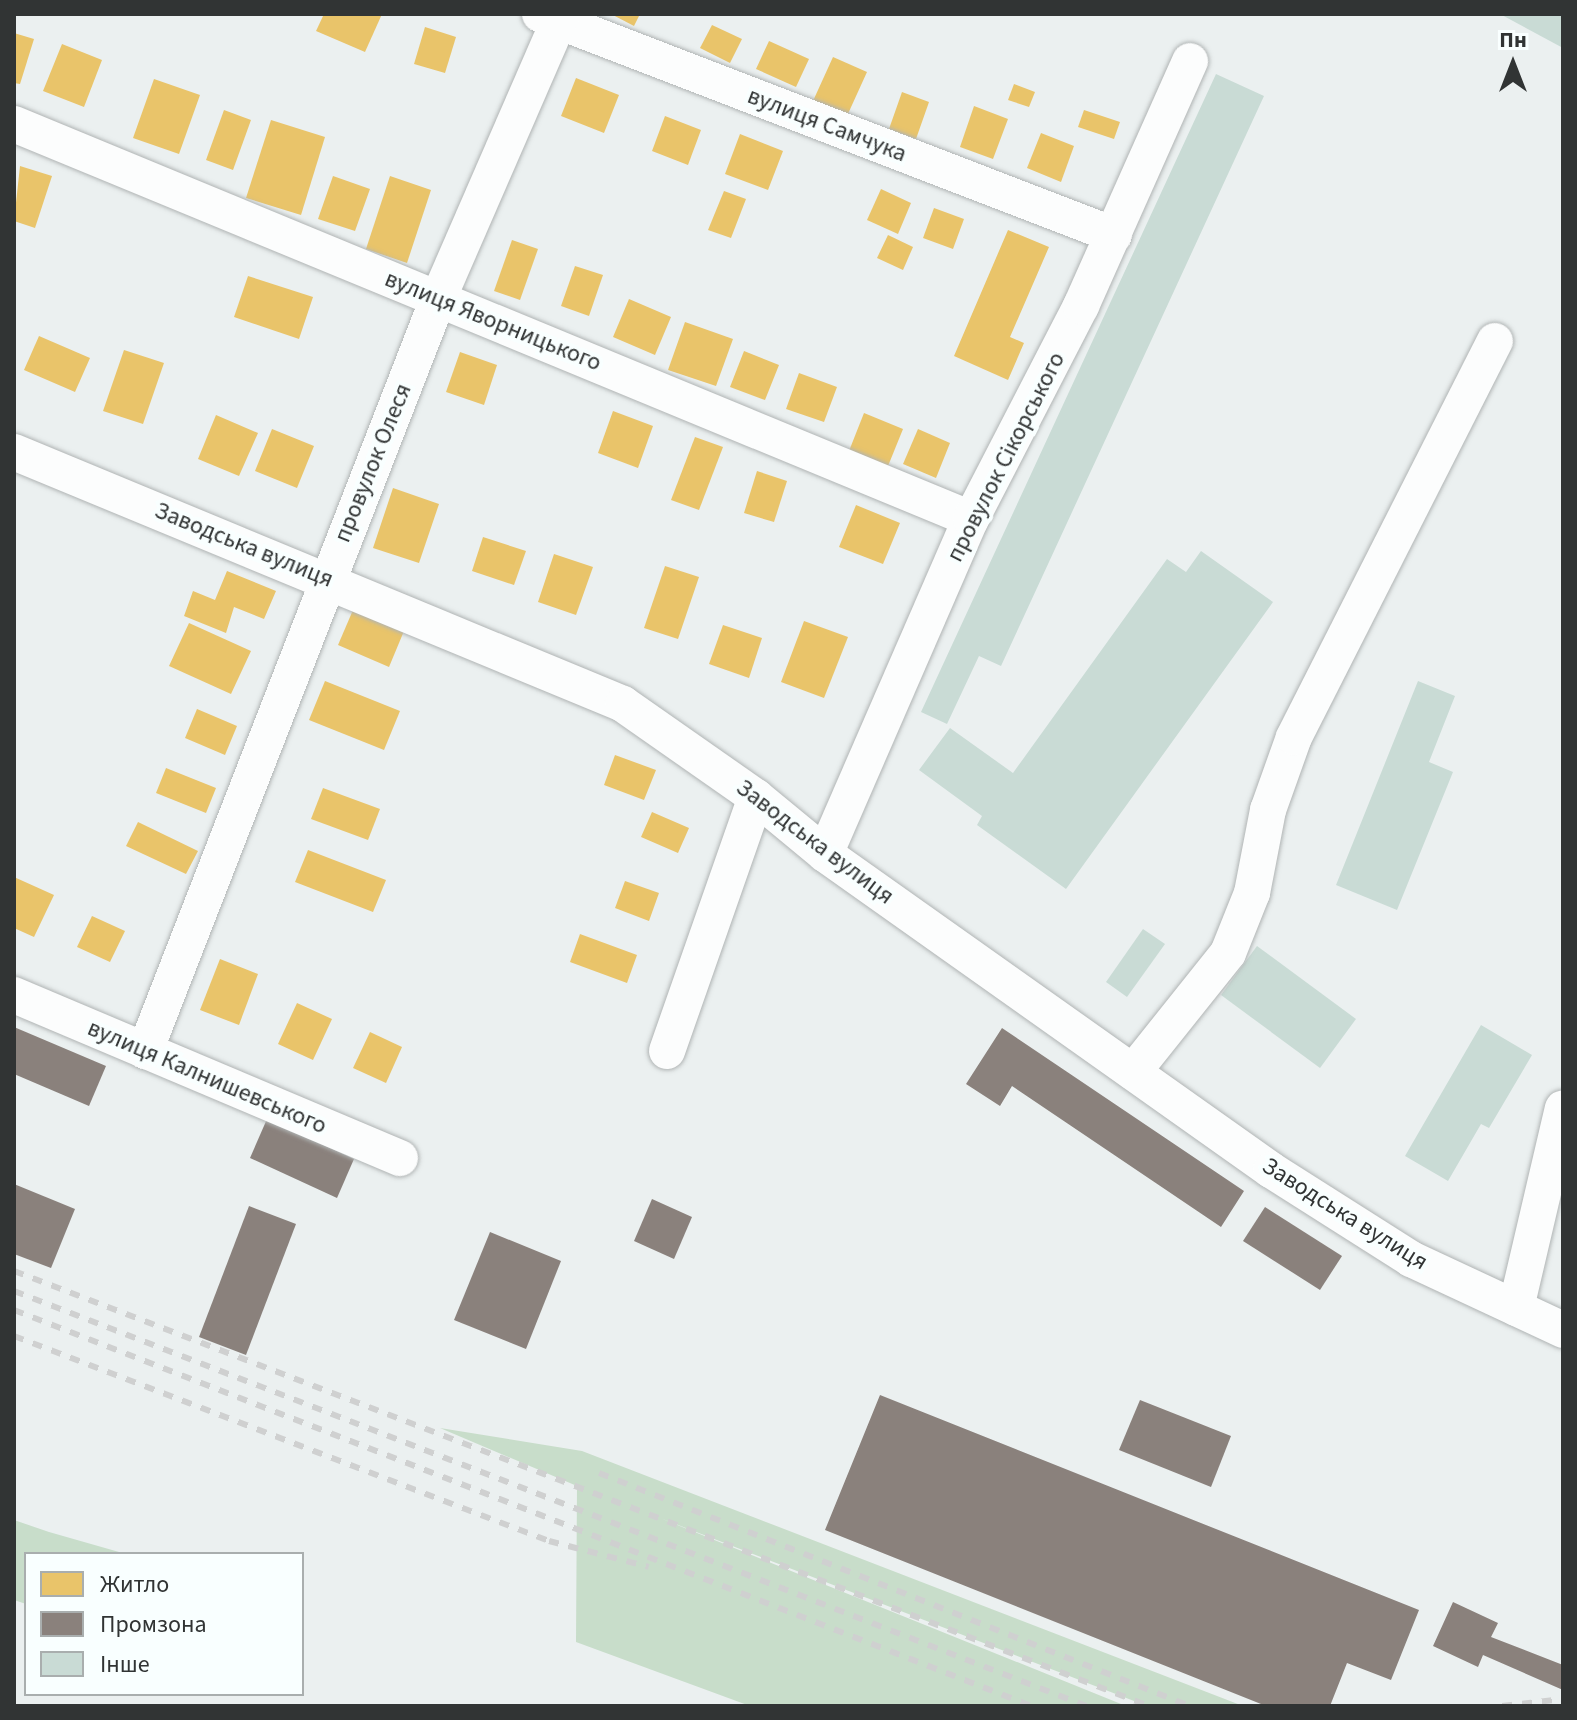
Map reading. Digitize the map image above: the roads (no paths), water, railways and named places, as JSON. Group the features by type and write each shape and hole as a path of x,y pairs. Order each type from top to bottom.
{"street":[{"name":"вулиця Самчука","path":"554,16 1114,235"},
{"name":"провулок Олеся","path":"145,1051 438,299 554,16"},
{"name":"провулок Сікорського","path":"825,854 971,519 1114,235 1190,61"},
{"name":"вулиця Яворницького","path":"14,124 971,519"},
{"path":"1133,1072 1228,953 1252,893 1268,810 1294,737 1495,341"},
{"name":"Заводська вулиця","path":"14,452 328,578 623,704 756,797 825,854 1133,1072 1411,1259 1563,1330"},
{"path":"667,1051 756,797"},
{"name":"вулиця Калнишевського","path":"14,995 400,1158"},
{"path":"1516,1308 1563,1108"}],"railway":[{"path":"14,1271 1149,1706"},
{"path":"14,1291 1086,1706"},
{"path":"14,1310 1031,1706"},
{"path":"14,1336 549,1541 649,1567"},
{"path":"599,1473 1190,1706"},
{"path":"1502,1706 1563,1699"}]}
